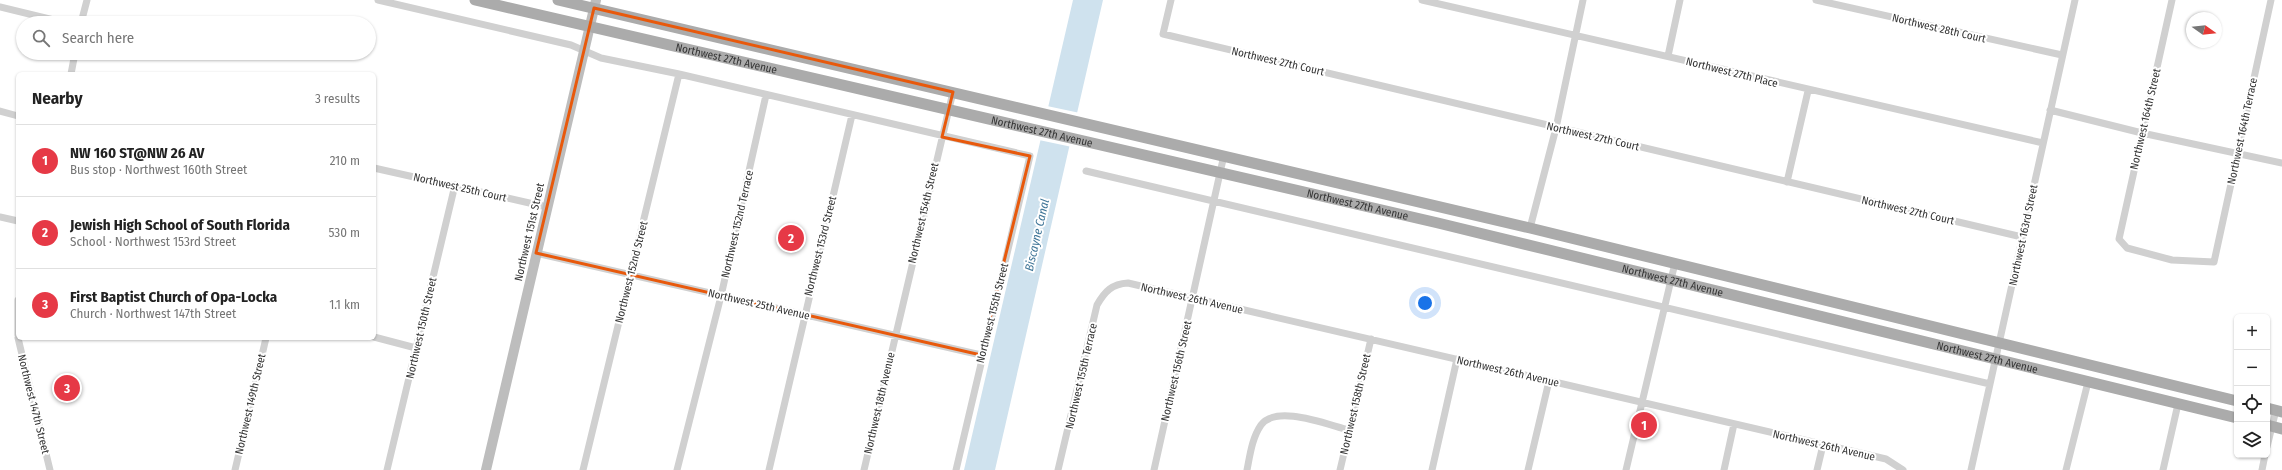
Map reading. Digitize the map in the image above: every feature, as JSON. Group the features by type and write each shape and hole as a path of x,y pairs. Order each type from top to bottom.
{"main road":[{"name":"Northwest 27th Avenue","path":"475,0 1221,172 1995,361 2234,417"},
{"name":"Northwest 27th Avenue","path":"558,0 595,4 808,58 1530,228 2234,400"},
{"path":"804,75 808,58"},
{"path":"1438,224 1446,220 1519,236 1527,233 1530,228"},
{"path":"1872,331 1877,312"}],"street":[{"path":"83,16 87,0"},
{"path":"378,0 571,45 601,58 679,74 942,137"},
{"name":"Northwest 27th Court","path":"1171,0 1163,34 2022,237"},
{"name":"Northwest 27th Place","path":"1422,0 1668,56 1808,91 2043,143"},
{"path":"1530,228 1556,128 1583,0"},
{"path":"1668,56 1680,0"},
{"name":"Northwest 28th Court","path":"1816,0 2062,55"},
{"name":"Northwest 163rd Street","path":"1971,470 2075,0"},
{"name":"Northwest 164th Street","path":"2172,0 2119,239 2127,248 2172,260 2214,262"},
{"name":"Northwest 164th Terrace","path":"2214,262 2271,0"},
{"name":"Northwest 151st Street","path":"486,470 595,4"},
{"path":"0,7 37,16"},
{"path":"70,72 73,60"},
{"name":"Northwest 152nd Street","path":"583,470 679,74"},
{"path":"1787,182 1808,91"},
{"name":"Northwest 154th Street","path":"894,336 953,92"},
{"name":"Northwest 152nd Terrace","path":"677,470 721,296 766,95"},
{"path":"2050,110 2142,133 2237,152 2282,163"},
{"path":"0,111 16,115"},
{"name":"Northwest 153rd Street","path":"769,470 804,315 852,115"},
{"name":"Northwest 155th Street","path":"942,137 1030,156 981,355 956,470"},
{"name":"Northwest 156th Street","path":"1154,470 1224,155"},
{"name":"Northwest 25th Court","path":"376,168 455,185 547,207"},
{"path":"1086,171 1990,384"},
{"name":"Northwest 150th Street","path":"387,470 455,185"},
{"path":"0,217 16,221"},
{"name":"Northwest 25th Avenue","path":"536,253 981,355"},
{"path":"1626,470 1675,263"},
{"name":"Northwest 26th Avenue","path":"1112,286 1128,283 1550,380 1886,459 1903,469"},
{"name":"Northwest 155th Terrace","path":"1058,470 1097,305 1104,293 1112,286"},
{"name":"Northwest 18th Avenue","path":"864,470 894,336"},
{"path":"376,338 416,348"},
{"name":"Northwest 158th Street","path":"1340,470 1371,339"},
{"name":"Northwest 147th Street","path":"18,340 50,470"},
{"name":"Northwest 149th Street","path":"235,470 266,340"},
{"path":"1432,470 1457,359"},
{"path":"1528,470 1550,380"},
{"path":"2066,470 2088,382"},
{"path":"2163,470 2178,404"},
{"path":"2270,438 2274,427 2275,410"},
{"path":"1247,470 1254,437 1261,425 1268,418 1280,415 1296,417 1350,430"},
{"path":"1724,470 1734,424"},
{"path":"1817,470 1823,445"},
{"path":"2262,470 2264,458"}],"highlighted area":[{"path":"594,8 953,92 942,137 1030,156 981,355 536,253"}],"water":[{"name":"Biscayne Canal","path":"1073,0 1103,0 995,470 964,470"}],"pier":[{"path":"1047,106 1080,113 1072,147 1039,140"}],"place":[{"name":"Jewish High School of South Florida","path":"791,238"},
{"name":"First Baptist Church of Opa-Locka","path":"67,388"},
{"name":"NW 160 ST@NW 26 AV","path":"1644,425"}]}
